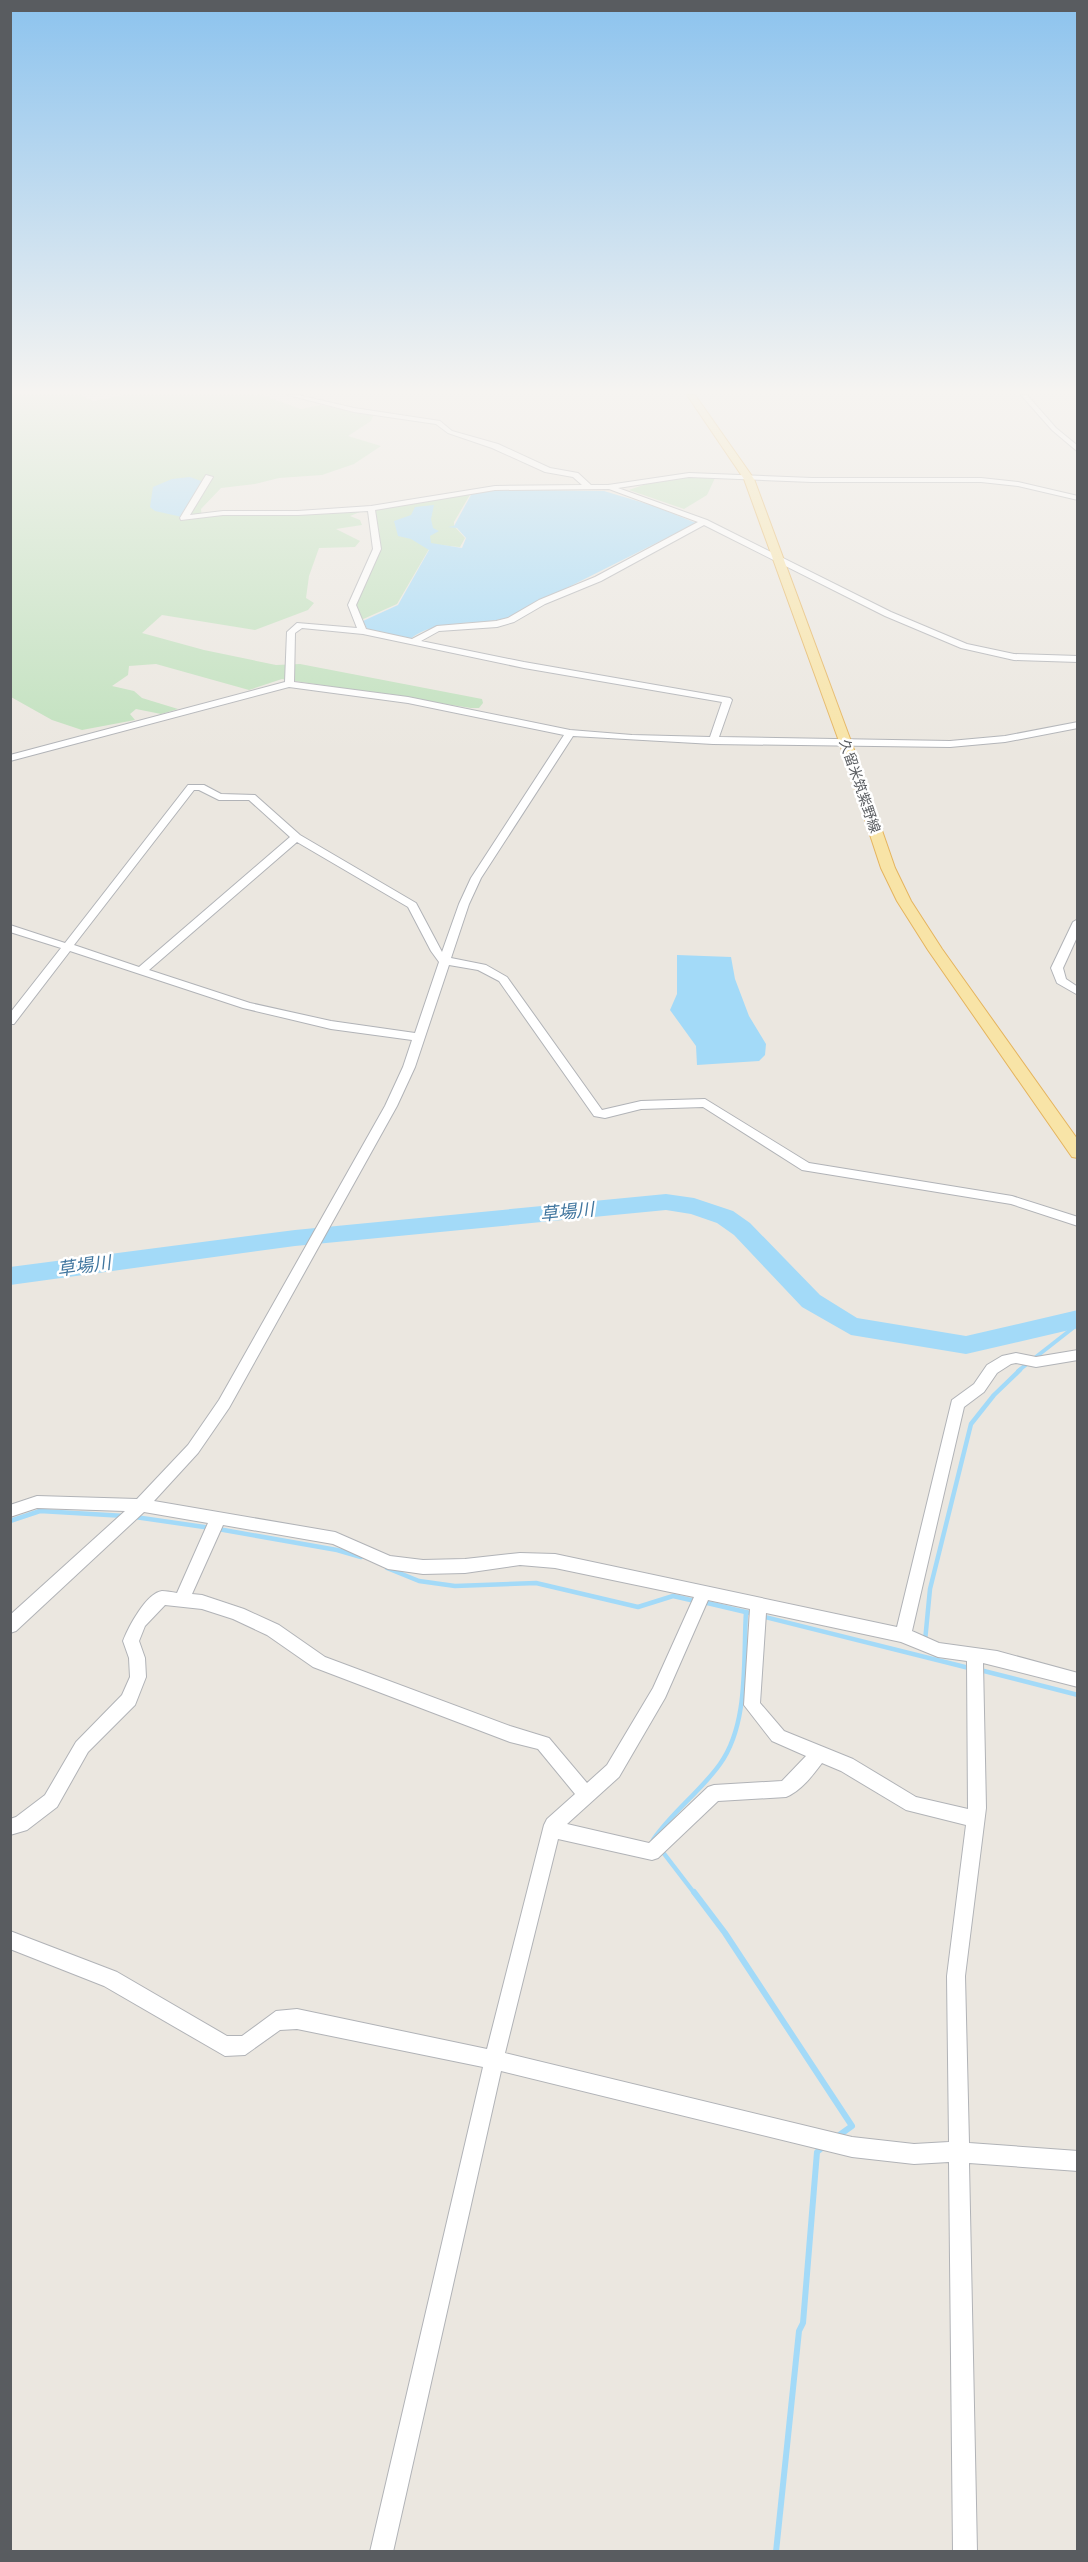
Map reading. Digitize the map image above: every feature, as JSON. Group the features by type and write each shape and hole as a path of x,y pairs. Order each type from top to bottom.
{"main road":[{"name":"久留米筑紫野線","path":"763,515 846,744 888,868 904,901 935,950 1077,1153"}],"street":[{"path":"186,515 184,518 211,515"},
{"path":"363,631 352,605 377,549 372,515"},
{"path":"684,515 704,522 888,614 964,646 1014,657 1077,658"},
{"path":"412,642 437,629 496,624 511,620 542,602 598,579 704,522"},
{"path":"289,684 291,632 295,627 300,625 363,631 524,664 727,700 713,741"},
{"path":"10,758 289,684 408,700 570,733 713,741 846,744 976,743 1077,725"},
{"path":"10,1626 141,1505 193,1449 224,1404 391,1106 409,1067 444,961 476,878 570,733"},
{"path":"10,1021 191,787 201,787 219,797 252,797 296,837 412,905 436,951 444,961 492,970 503,979 598,1113 605,1114 641,1105 705,1103 806,1167 1012,1200 1077,1222"},
{"path":"142,970 296,837"},
{"path":"1077,922 1057,968 1061,981 1077,992"},
{"path":"10,928 69,945 247,1006 331,1025 418,1036"},
{"path":"903,1635 957,1404 979,1388 993,1369 1007,1360 1016,1358 1036,1362 1077,1355"},
{"path":"10,1511 37,1502 141,1505 335,1538 388,1562 423,1567 465,1566 520,1559 555,1562 903,1635 938,1650 997,1658 1077,1680"},
{"path":"182,1599 218,1518"},
{"path":"381,2552 494,2060 552,1829 560,1816 613,1771 659,1693 704,1592"},
{"path":"10,1827 21,1824 51,1801 82,1747 129,1700 138,1677 137,1658 131,1641 138,1622 162,1598 202,1602 246,1618 273,1630 319,1662 510,1734 543,1743 586,1795"},
{"path":"758,1604 752,1705 778,1736 847,1765 912,1804 975,1819"},
{"path":"965,2552 956,1976 975,1819 975,1656"},
{"path":"552,1829 652,1852 714,1793 786,1789 807,1769 818,1754"},
{"path":"10,1940 110,1978 225,2046 245,2045 276,2021 297,2019 494,2060 852,2146 914,2154 957,2151 1077,2161"}],"green space":[{"path":"10,515 202,515 202,518 221,515 354,515 350,516 360,520 362,525 336,529 360,541 355,547 319,548 309,576 306,598 314,603 308,610 255,630 162,615 142,633 204,650 276,665 300,664 482,699 483,703 479,708 471,708 282,679 249,690 156,664 129,666 128,675 112,686 134,691 142,698 178,709 161,714 136,709 130,714 135,720 82,730 52,720 11,697"},
{"path":"376,515 458,515 454,526 465,538 460,547 439,545 429,549 397,604 361,620 355,608 379,544"}],"water":[{"path":"411,515 432,515 433,528 439,531 430,536 431,543 462,548 466,538 457,528 448,527 454,526 460,515 675,515 696,523 507,618 444,625 420,632 410,639 368,631 363,621 398,605 429,550 411,539 398,536 394,521"},
{"path":"677,955 731,957 735,979 749,1016 766,1044 765,1055 759,1061 697,1065 696,1046 670,1010 677,994"}],"waterway":[{"name":"草場川","path":"10,1276 295,1238 666,1202 694,1206 725,1217 742,1229 811,1301 851,1326 966,1345 1078,1319"},
{"path":"1018,1371 1078,1324"},
{"path":"925,1641 930,1589 971,1424 994,1395 1020,1370"},
{"path":"10,1521 40,1511 125,1516"},
{"path":"135,1517 211,1528"},
{"path":"218,1529 337,1550 361,1557"},
{"path":"387,1568 419,1581 455,1586 536,1583 638,1607 673,1596 695,1601"},
{"path":"703,1602 746,1612"},
{"path":"653,1840 704,1784 729,1748 736,1730 743,1691 746,1612"},
{"path":"746,1612 754,1614"},
{"path":"761,1616 969,1668"},
{"path":"980,1670 1078,1695"},
{"path":"662,1851 695,1894"},
{"path":"694,1892 725,1933 852,2126 838,2136"},
{"path":"776,2552 799,2331 803,2323 817,2152 822,2148"}]}
